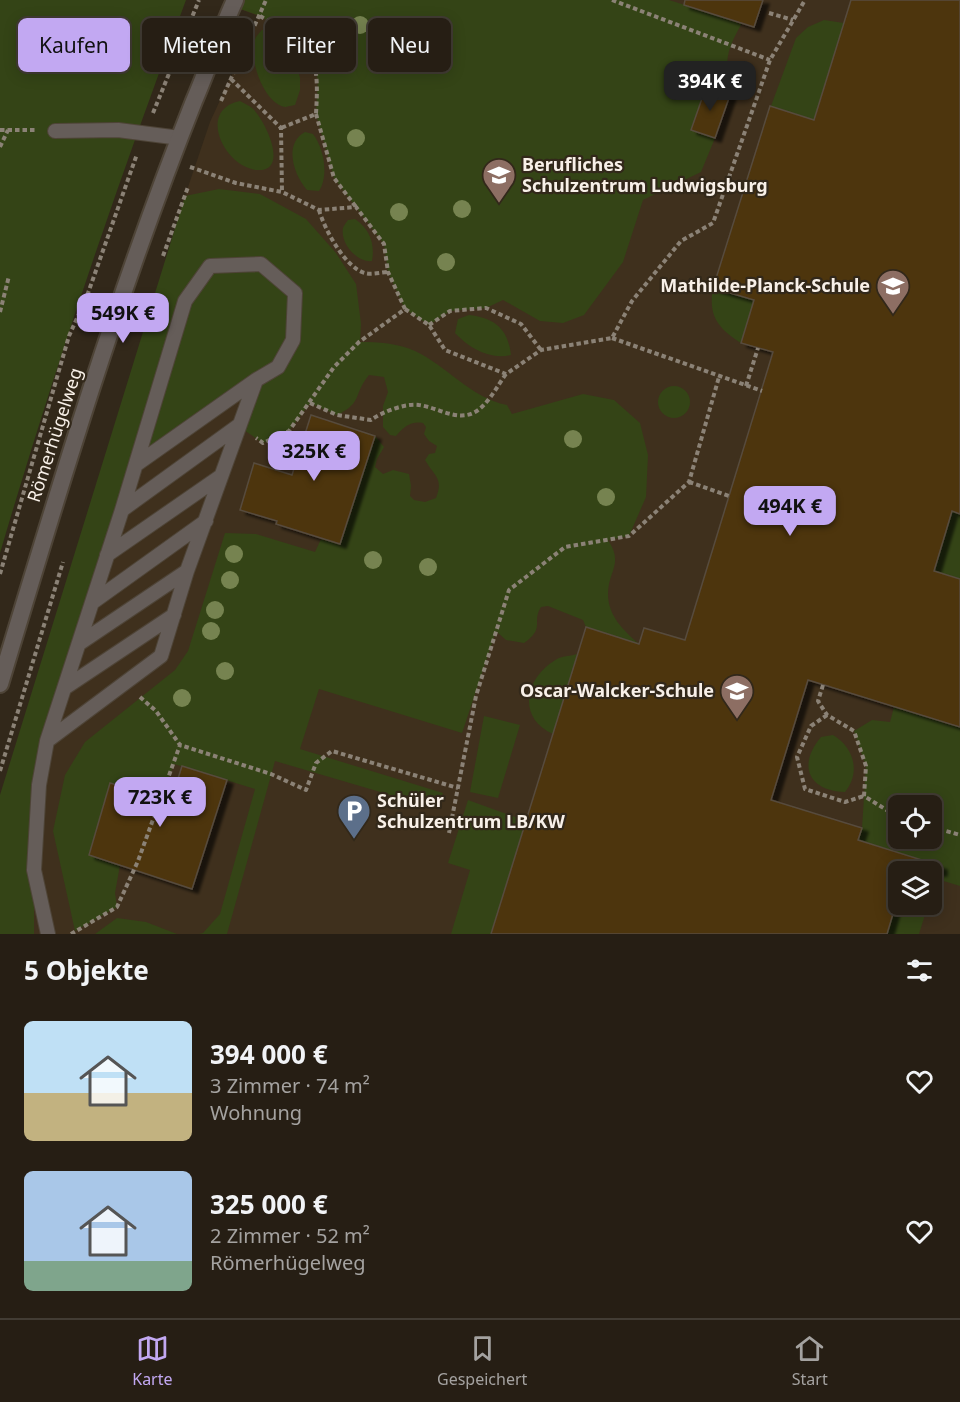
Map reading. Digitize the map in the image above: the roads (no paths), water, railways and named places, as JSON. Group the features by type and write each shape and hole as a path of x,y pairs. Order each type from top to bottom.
{"street":[{"name":"Römerhügelweg","path":"0,684 106,339 180,138 235,0"}],"lane":[{"path":"55,130 118,130 180,138"},
{"path":"48,934 34,870 39,785 47,741 137,464 185,302 210,266 261,264 296,293 293,340 278,367 137,464"},
{"path":"47,741 161,656 187,572 256,380"},
{"path":"122,510 238,426"},
{"path":"107,555 221,476"},
{"path":"93,602 206,520"},
{"path":"80,643 187,572"},
{"path":"66,687 174,615"}],"place":[{"name":"Berufliches Schulzentrum Ludwigsburg","path":"499,204"},
{"name":"Mathilde-Planck-Schule","path":"893,315"},
{"name":"Oscar-Walcker-Schule","path":"737,720"},
{"name":"Schüler Schulzentrum LB/KW","path":"354,840"}]}
